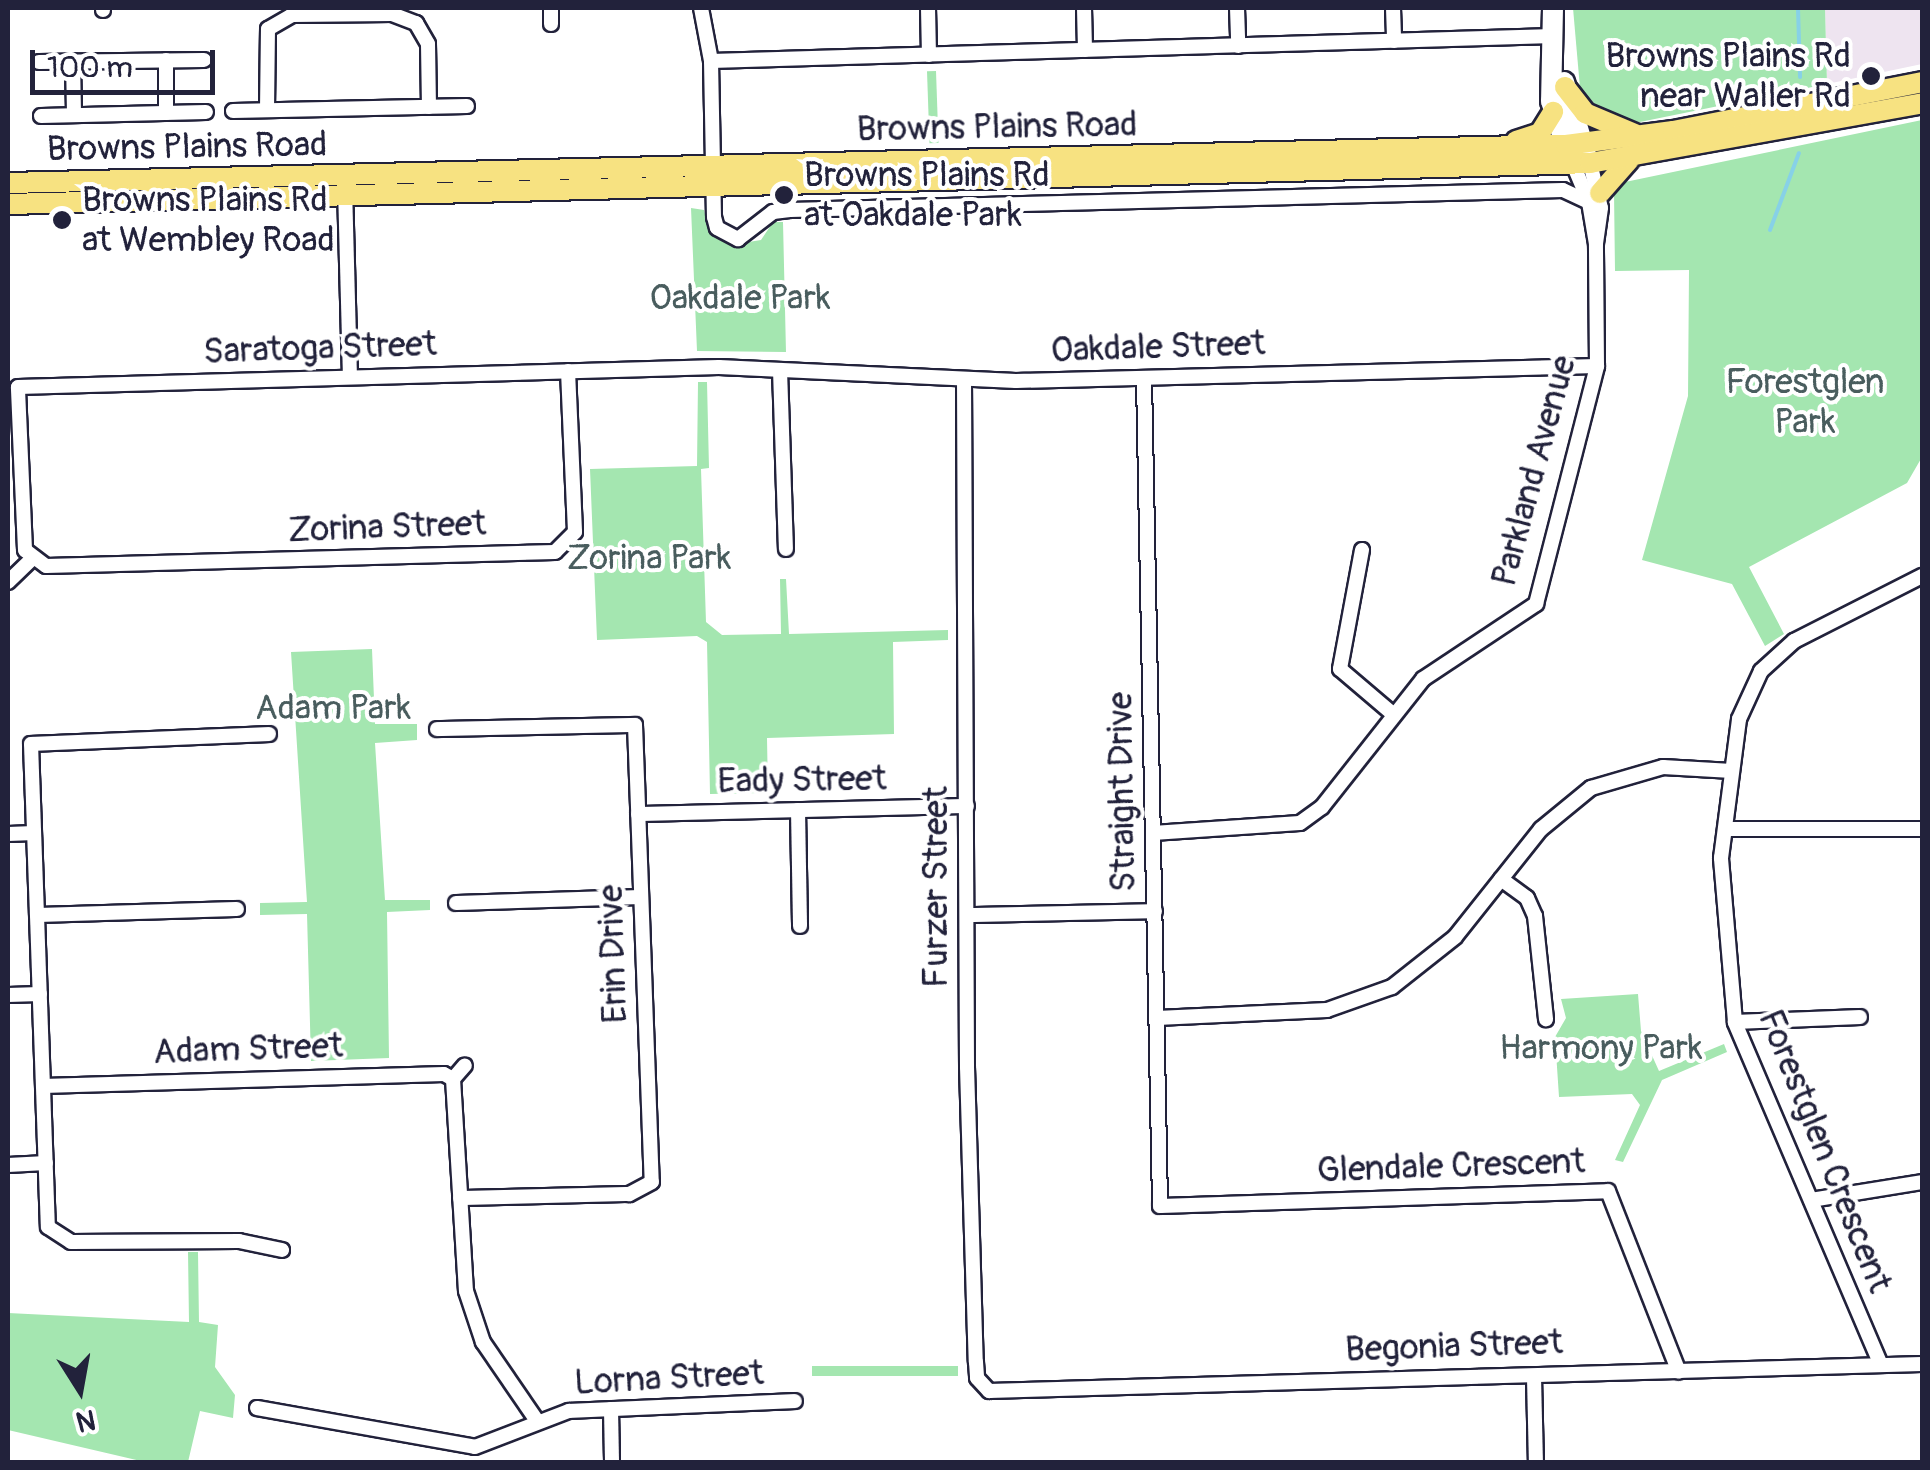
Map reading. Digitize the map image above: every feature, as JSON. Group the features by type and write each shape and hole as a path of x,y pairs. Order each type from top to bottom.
{"main road":[{"name":"Browns Plains Road","path":"8,204 345,186 1577,154 1645,136 1922,82"},
{"path":"1564,87 1592,118 1645,136"},
{"name":"Browns Plains Road","path":"713,177 1495,147 1629,160 1922,103"},
{"path":"1495,147 1540,133 1553,112"},
{"path":"1594,198 1629,160"},
{"name":"Browns Plains Road","path":"8,183 345,186"}],"street":[{"path":"550,8 551,24"},
{"path":"701,8 710,62 715,223 738,239 774,212 790,210 1550,191 1594,198"},
{"path":"928,8 929,54"},
{"path":"1084,8 1085,50"},
{"path":"1237,8 1238,46"},
{"path":"1393,8 1394,41"},
{"path":"1553,8 1553,112 1577,154"},
{"path":"267,110 268,29 292,12 392,11 425,34 430,107"},
{"path":"710,62 1394,41 1554,44"},
{"path":"1554,44 1577,154"},
{"path":"166,60 166,113"},
{"path":"39,62 204,60"},
{"path":"73,61 74,115"},
{"path":"233,111 467,106"},
{"path":"41,116 206,112"},
{"name":"Parkland Avenue","path":"1153,833 1300,823 1322,807 1394,715 1441,663 1536,604 1598,366 1594,198 1577,154"},
{"path":"345,186 350,378"},
{"name":"Oakdale Street","path":"720,367 964,379 1598,366"},
{"name":"Saratoga Street","path":"14,482 18,387 720,367"},
{"path":"780,370 786,549"},
{"name":"Zorina Street","path":"31,560 46,566 555,552 575,532 568,372"},
{"name":"Straight Drive","path":"1144,378 1160,1206"},
{"name":"Furzer Street","path":"964,379 970,914 966,987 976,1362 977,1378 989,1390"},
{"path":"8,582 31,560 25,550 14,482"},
{"path":"1362,550 1340,669 1394,715"},
{"name":"Forestglen Crescent","path":"1881,1365 1735,1022 1720,886 1732,771 1748,692 1776,655 1922,576"},
{"name":"Erin Drive","path":"437,729 635,725 652,1182 629,1194 460,1198"},
{"path":"269,734 31,744 48,1227 57,1236 240,1241 282,1250"},
{"path":"1156,1018 1286,1015 1357,1001 1426,964 1552,818 1591,788 1662,767 1732,771"},
{"name":"Eady Street","path":"638,814 968,806"},
{"path":"798,810 800,926"},
{"path":"1725,829 1922,828"},
{"path":"8,834 34,833"},
{"path":"1501,879 1527,898 1535,916 1546,1019"},
{"path":"456,903 641,897"},
{"path":"37,914 237,910"},
{"path":"970,914 1155,910"},
{"path":"8,996 40,994"},
{"path":"1735,1022 1860,1017"},
{"path":"464,1065 453,1079 460,1198 474,1320 537,1421"},
{"name":"Adam Street","path":"43,1086 444,1074 453,1079"},
{"path":"8,1164 46,1163"},
{"path":"1811,1200 1922,1182"},
{"name":"Glendale Crescent","path":"1160,1206 1608,1191 1679,1372"},
{"name":"Begonia Street","path":"989,1390 1922,1364"},
{"path":"1534,1377 1536,1462"},
{"name":"Lorna Street","path":"257,1408 288,1409 449,1448 496,1441 568,1410 795,1402"},
{"path":"611,1409 612,1462"}],"shaded area":[{"path":"1825,8 1922,8 1922,64 1827,84"}],"green space":[{"path":"1573,8 1825,8 1827,84 1640,122 1611,122 1580,88"},
{"path":"927,71 936,71 939,143 930,143"},
{"name":"Forestglen Park","path":"1922,120 1922,457 1907,483 1749,567 1784,634 1765,646 1732,584 1642,560 1688,396 1689,270 1615,271 1614,192 1625,182"},
{"name":"Oakdale Park","path":"691,208 704,210 708,227 730,245 761,240 773,222 783,222 786,352 697,351"},
{"name":"Zorina Park","path":"698,382 707,382 709,468 701,469 706,622 722,635 781,634 780,579 786,579 789,634 948,630 948,640 893,642 894,734 767,738 768,793 710,794 707,642 697,636 597,640 590,469 697,466"},
{"name":"Adam Park","path":"372,649 375,724 417,724 417,740 375,743 385,900 430,900 430,910 387,912 389,1058 311,1061 307,914 260,915 260,903 307,902 291,652"},
{"name":"Harmony Park","path":"1638,994 1641,1031 1659,1071 1724,1044 1727,1052 1662,1080 1623,1162 1615,1160 1640,1105 1632,1094 1559,1097 1555,1037 1566,1018 1561,999"},
{"path":"188,1252 198,1252 199,1322 218,1325 215,1367 235,1395 233,1418 200,1411 188,1462 145,1462 8,1430 8,1313 189,1322"},
{"path":"812,1366 958,1366 958,1376 812,1376"}],"waterway":[{"path":"1798,8 1800,77"},
{"path":"1770,230 1799,153"}],"place":[{"name":"Browns Plains Rd near Waller Rd","path":"1871,76"},
{"name":"Browns Plains Rd at Oakdale Park","path":"784,195"},
{"name":"Browns Plains Rd at Wembley Road","path":"62,220"}]}
